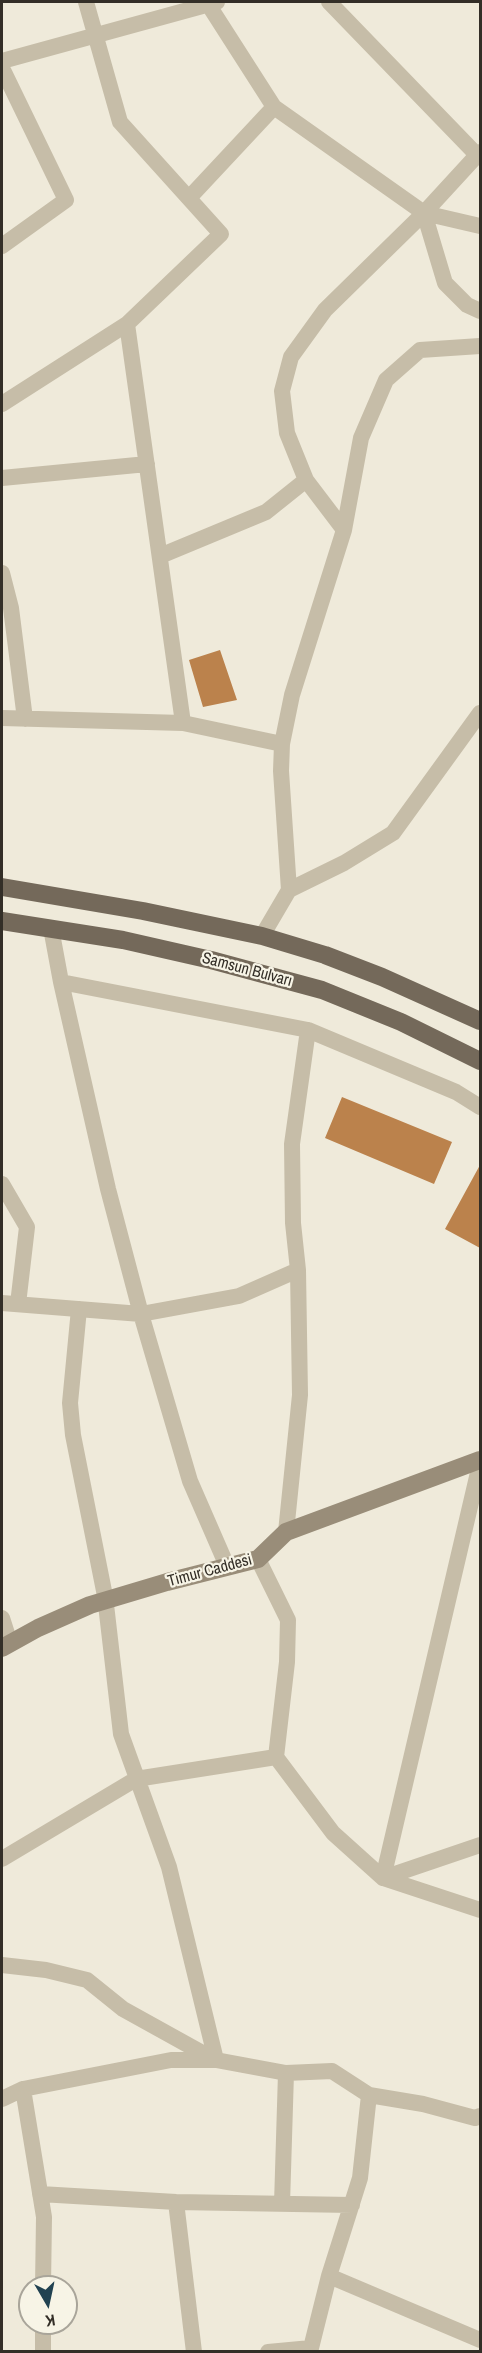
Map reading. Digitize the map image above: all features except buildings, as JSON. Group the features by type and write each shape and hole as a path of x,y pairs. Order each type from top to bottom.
{"main road":[{"path":"2,887 163,915 262,936 363,969 480,1021"},
{"name":"Samsun Bulvarı","path":"2,921 123,940 211,960 322,990 401,1022 480,1061"}],"street":[{"path":"2,404 127,324 221,234 120,122 86,2"},
{"path":"329,2 479,154 424,213 325,310 291,357 282,391 287,434 306,480 344,530"},
{"path":"2,61 213,3 274,107 424,213 480,226"},
{"path":"2,68 66,200 2,246"},
{"path":"189,198 274,107"},
{"path":"424,213 445,283 467,305 480,311"},
{"path":"127,324 183,723"},
{"path":"262,936 289,890 281,771 282,744 292,695 344,530 361,438 386,380 420,350 480,346"},
{"path":"2,478 147,464"},
{"path":"160,556 266,512 306,480"},
{"path":"2,573 11,608 25,719"},
{"path":"289,890 344,864 393,832 480,713"},
{"path":"2,718 183,723 282,744"},
{"path":"51,928 108,1189 141,1314 190,1481 227,1566"},
{"path":"61,982 308,1030 456,1092 480,1107"},
{"path":"286,1532 300,1395 298,1270 293,1223 292,1144 308,1030"},
{"path":"2,1184 27,1227 10,1304 141,1314 239,1296 298,1270"},
{"path":"80,1309 70,1403 73,1435 84,1481 105,1600 121,1734 169,1868 216,2060"},
{"path":"383,1878 480,1462"},
{"name":"Timur Caddesi","path":"6,1645 48,1623 105,1600 258,1559 286,1532 480,1462"},
{"path":"258,1559 288,1620 287,1662 276,1757 333,1833 383,1878 480,1910"},
{"path":"2,1618 6,1645"},
{"path":"2,1859 136,1779 276,1757"},
{"path":"383,1878 480,1845"},
{"path":"2,1965 46,1970 87,1980 123,2009 216,2060"},
{"path":"2,2099 23,2089 171,2060 216,2060 286,2073 332,2071 369,2095 423,2104 475,2118 480,2116"},
{"path":"282,2204 286,2073"},
{"path":"23,2089 44,2217 43,2275"},
{"path":"268,2352 310,2350 329,2276 360,2178 369,2095"},
{"path":"40,2194 176,2202 352,2205"},
{"path":"176,2202 194,2352"},
{"path":"329,2276 480,2340"},
{"path":"43,2335 43,2352"}]}
